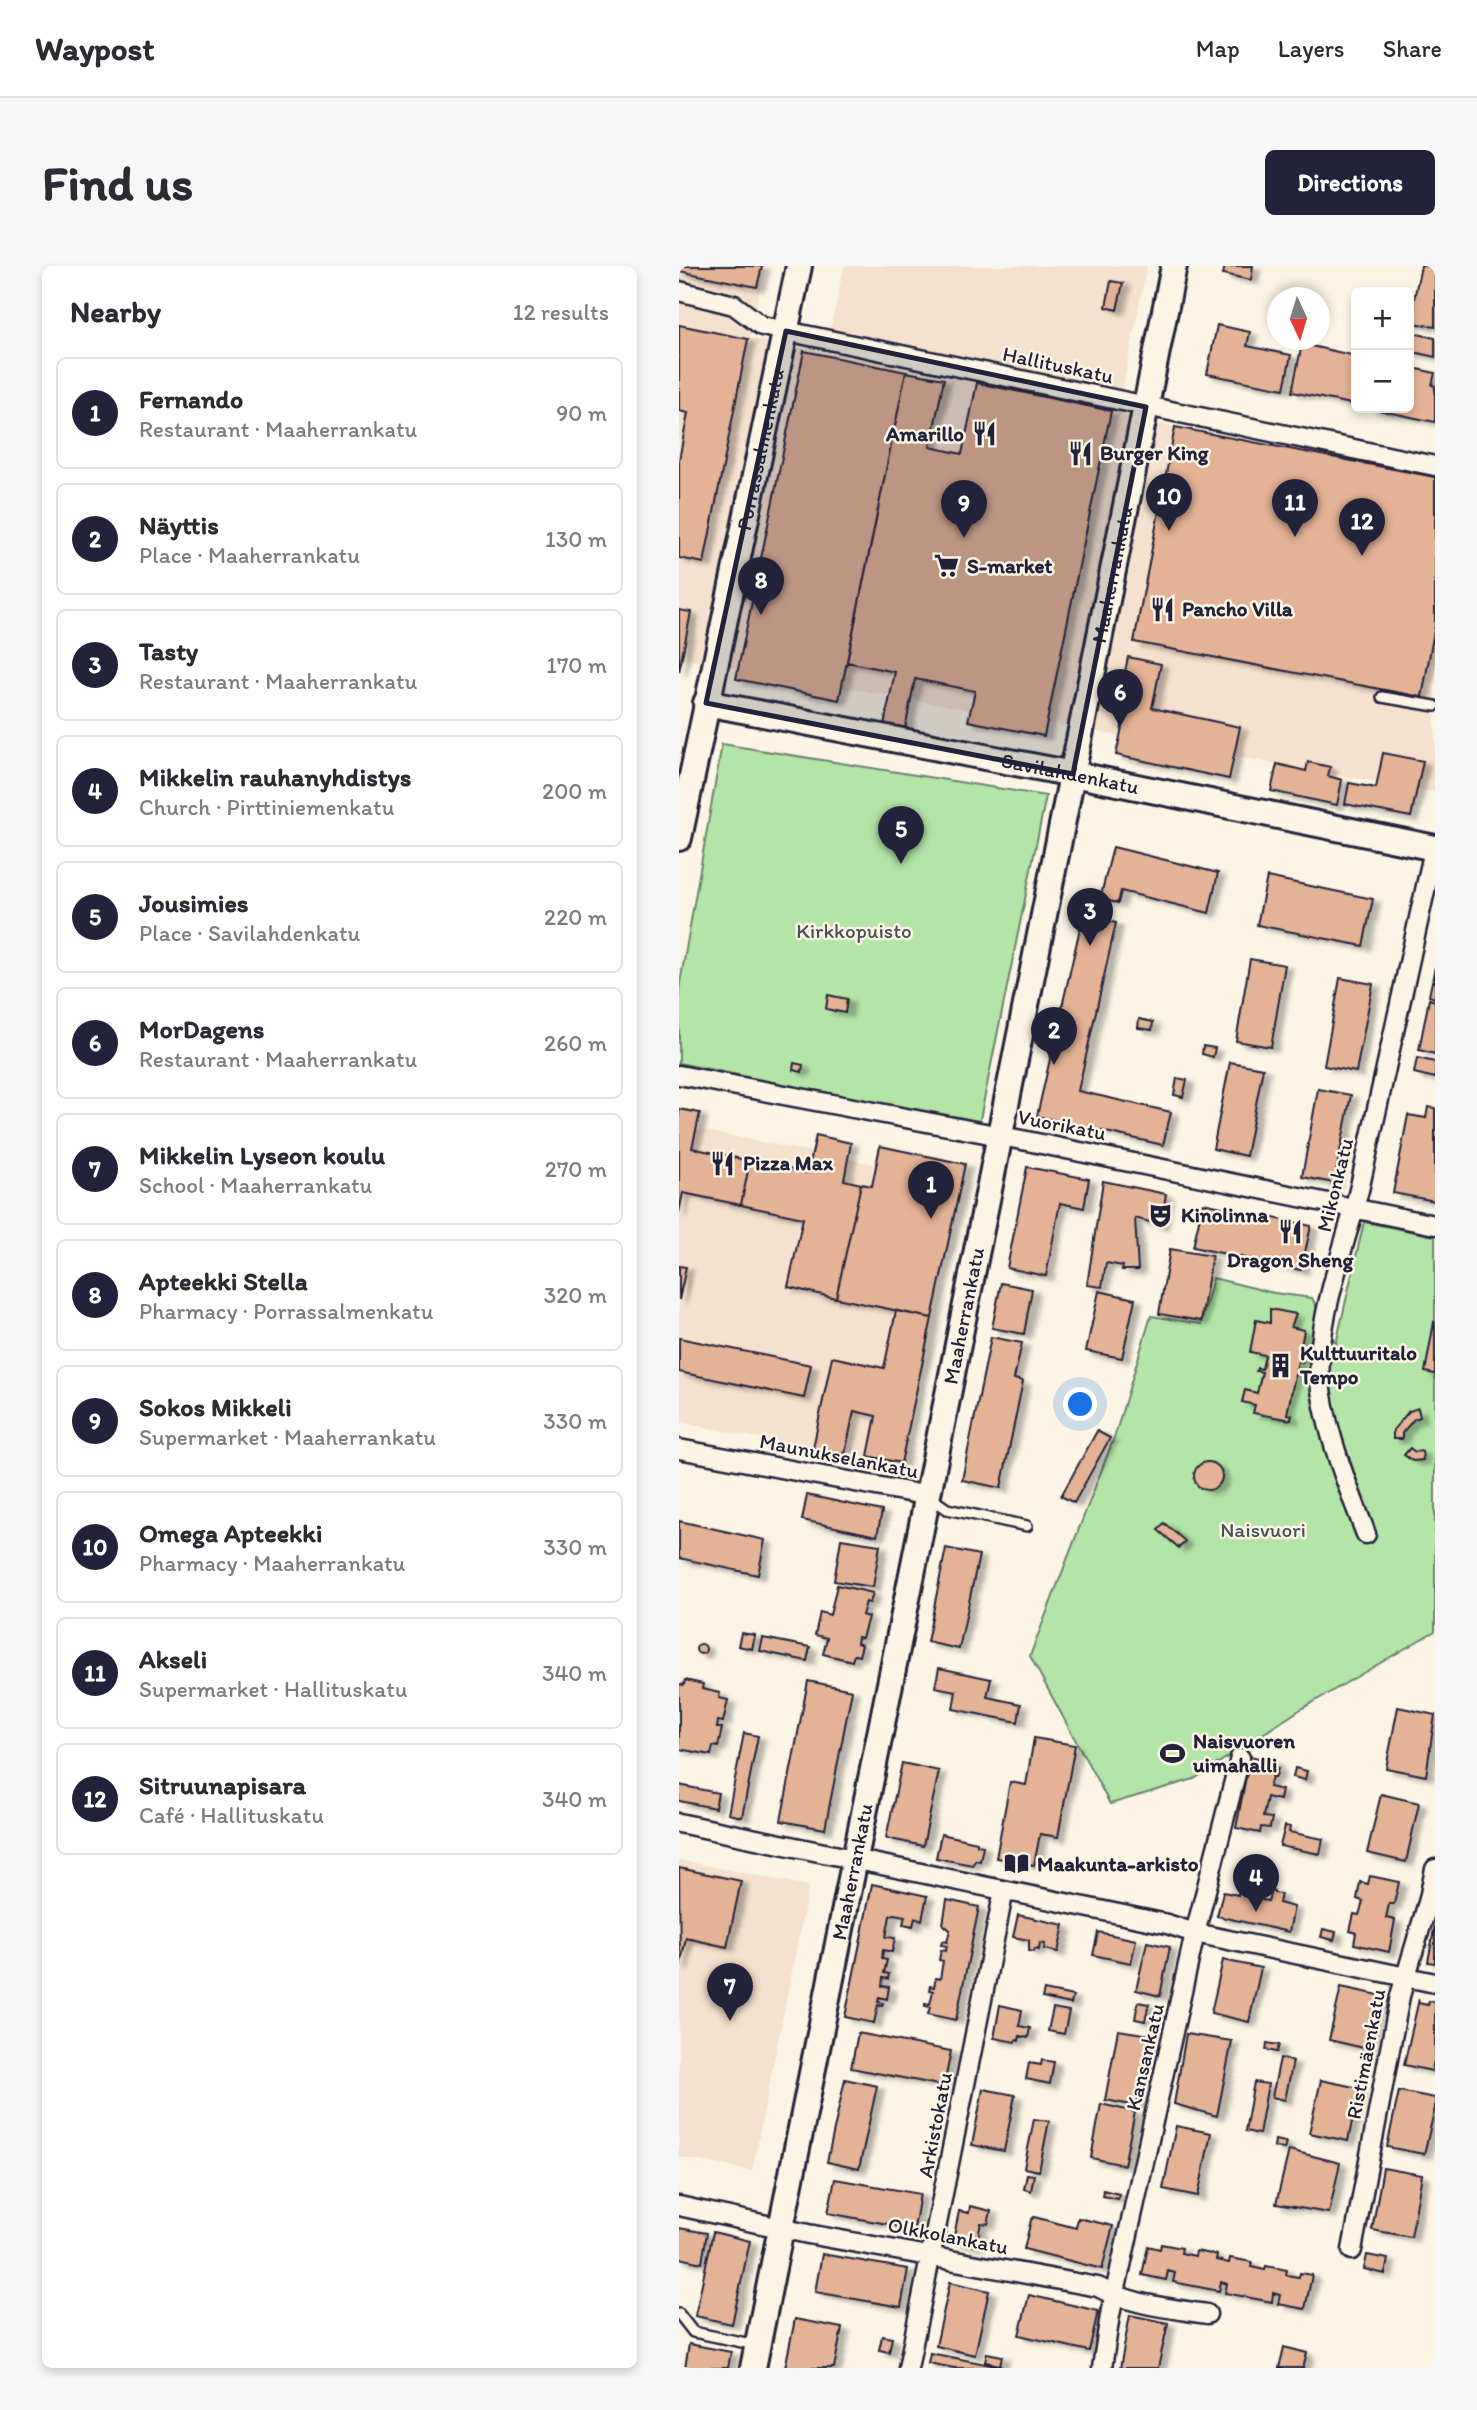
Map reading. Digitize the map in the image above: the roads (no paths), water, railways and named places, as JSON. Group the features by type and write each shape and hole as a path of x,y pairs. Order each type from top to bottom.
{"main road":[{"name":"Porrassalmenkatu","path":"679,838 799,266"},
{"name":"Maaherrankatu","path":"756,2357 1174,266"},
{"name":"Savilahdenkatu","path":"706,703 1435,847"}],"street":[{"name":"Hallituskatu","path":"679,291 734,305 762,326 1435,466"},
{"name":"Mikonkatu","path":"1366,1534 1342,1474 1321,1389 1322,1337 1354,1208 1435,847"},
{"name":"Vuorikatu","path":"679,1075 1435,1225"},
{"name":"Maunukselankatu","path":"679,1449 929,1496"},
{"name":"Kansankatu","path":"1102,2368 1115,2296 1195,1933 1240,1758"},
{"path":"679,1823 1167,1923 1195,1933 1435,1983"},
{"name":"Ristimäenkatu","path":"1352,2250 1399,1996 1429,1899 1435,1869"},
{"name":"Arkistokatu","path":"908,2368 1004,1890"},
{"name":"Olkkolankatu","path":"679,2206 1098,2287 1115,2296 1136,2302 1207,2314"}],"lane":[{"path":"1383,696 1435,706"},
{"name":"Maunukselankatu","path":"929,1496 947,1508 1027,1526"},
{"path":"679,2314 693,2332 756,2357"}],"place":[{"name":"Amarillo","path":"984,434"},
{"name":"Burger King","path":"1080,453"},
{"name":"Omega Apteekki","path":"1169,531"},
{"name":"Akseli","path":"1295,537"},
{"name":"Sokos Mikkeli","path":"964,538"},
{"name":"Sitruunapisara","path":"1362,556"},
{"name":"S-market","path":"947,566"},
{"name":"Pancho Villa","path":"1162,609"},
{"name":"Apteekki Stella","path":"761,615"},
{"name":"MorDagens","path":"1120,727"},
{"name":"Jousimies","path":"901,864"},
{"name":"Tasty","path":"1090,946"},
{"name":"Näyttis","path":"1054,1065"},
{"name":"Pizza Max","path":"723,1163"},
{"name":"Kinolinna","path":"1161,1215"},
{"name":"Fernando","path":"931,1219"},
{"name":"Dragon Sheng","path":"1290,1231"},
{"name":"Kulttuuritalo Tempo","path":"1280,1365"},
{"name":"Naisvuoren uimahalli","path":"1173,1753"},
{"name":"Maakunta-arkisto","path":"1017,1864"},
{"name":"Mikkelin rauhanyhdistys","path":"1256,1912"},
{"name":"Mikkelin Lyseon koulu","path":"730,2021"}],"park label":[{"name":"Kirkkopuisto","path":"854,931"},
{"name":"Naisvuori","path":"1263,1530"}]}
